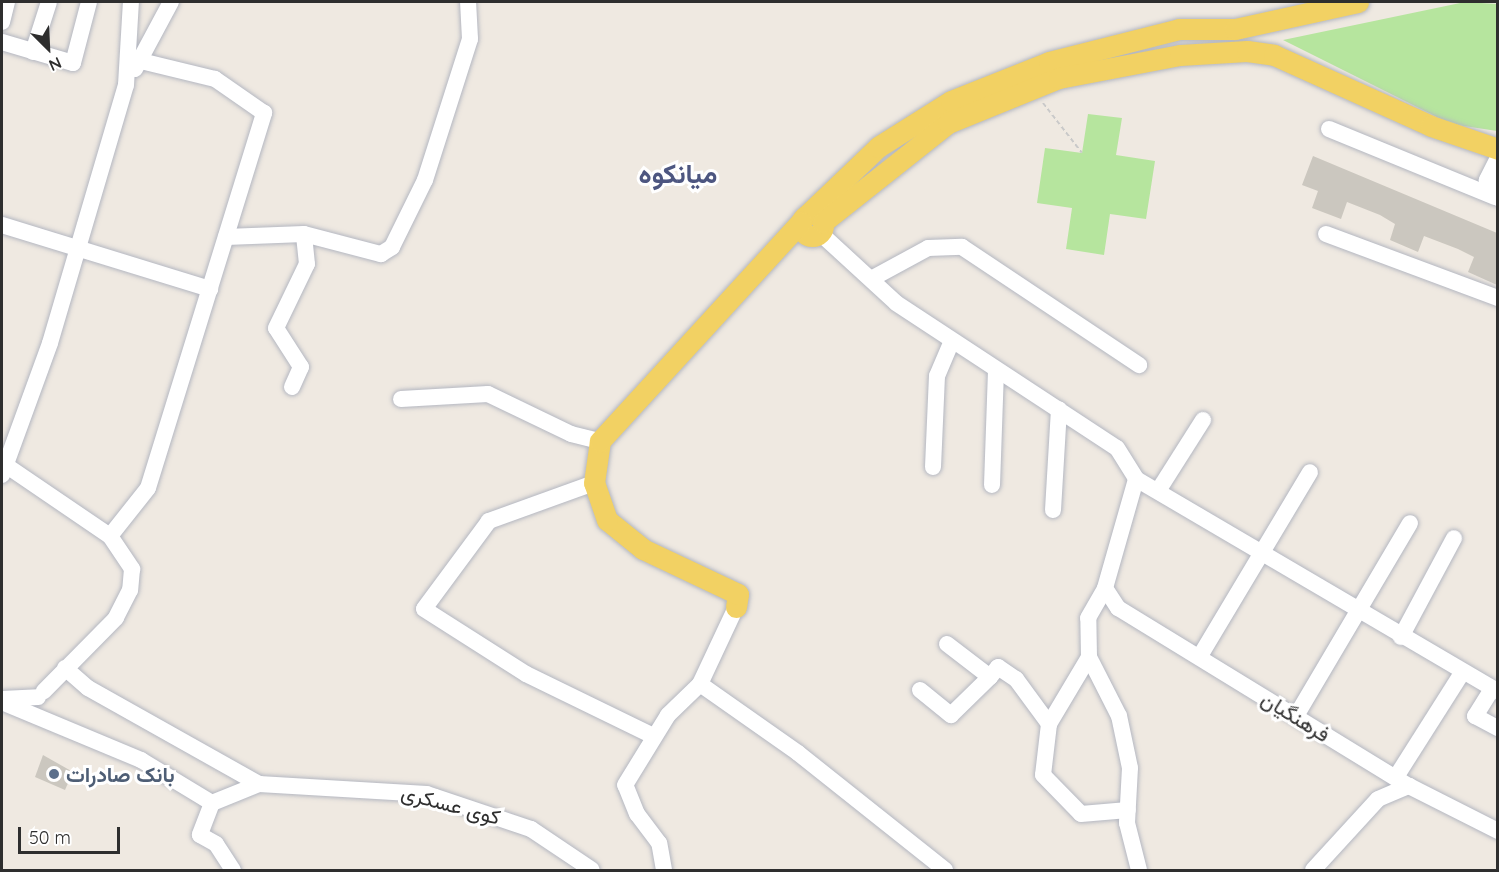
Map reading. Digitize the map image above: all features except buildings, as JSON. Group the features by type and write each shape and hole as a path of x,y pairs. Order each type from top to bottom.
{"main road":[{"path":"736,607 738,594 643,549 607,520 594,483 600,441 812,226 878,147 951,101 1049,62 1179,29 1235,28 1358,2"},
{"path":"812,226 948,123 1059,78 1180,55 1247,51 1274,55 1431,126 1497,149"}],"street":[{"path":"2,22 7,2"},
{"path":"33,52 49,2"},
{"path":"2,42 73,63 89,2"},
{"path":"130,2 134,59"},
{"path":"2,700 41,694 116,618 130,590 132,569 110,536 4,470 79,248 134,59 171,2"},
{"path":"226,237 304,234 381,254 392,247 425,180 470,39 468,2"},
{"path":"110,536 148,488 264,113 215,79 134,59"},
{"path":"1329,129 1496,198"},
{"path":"1496,198 1487,180 1497,158"},
{"path":"2,225 210,289"},
{"path":"812,226 871,279 951,343 1059,409 1117,448 1136,478 1401,638 1495,690 1475,716 1497,728"},
{"path":"292,387 301,367 276,328 307,264 304,234"},
{"path":"1326,234 1497,298"},
{"path":"871,279 928,248 962,247 1139,365"},
{"path":"933,467 937,376 951,343"},
{"path":"992,485 996,370"},
{"path":"401,399 488,394 571,434 600,441"},
{"path":"1053,510 1059,409"},
{"path":"1158,491 1203,420"},
{"path":"1200,656 1310,472"},
{"path":"1136,478 1105,588 1088,618 1089,657 1119,716 1130,768 1128,810 1139,870"},
{"path":"594,483 489,520 424,609 526,674 653,736"},
{"path":"1296,716 1360,612 1410,523"},
{"path":"1401,638 1454,538"},
{"name":"فرهنگیان","path":"1105,588 1118,608 1200,656 1402,782 1497,831"},
{"path":"664,870 660,843 637,814 626,785 653,736 700,684 736,607"},
{"path":"947,645 990,677"},
{"path":"1089,657 1049,724 1043,775 1081,814 1128,810"},
{"path":"920,690 951,716 998,667 1016,679 1049,724"},
{"path":"65,669 88,688 259,784"},
{"path":"1313,870 1378,799 1402,782 1462,673"},
{"path":"700,684 798,753 945,870"},
{"path":"2,700 141,760 212,803"},
{"path":"233,870 216,844 200,835 212,803 259,784"},
{"name":"کوی عسکری","path":"259,784 427,794 531,829 592,870"}],"path":[{"path":"1032,89 1082,153"}],"green space":[{"path":"1465,2 1497,4 1497,131 1451,124 1283,40"},
{"path":"1088,114 1122,118 1116,155 1155,161 1146,219 1110,214 1104,255 1066,249 1072,208 1037,203 1045,148 1082,153"}],"place":[{"name":"بانک صادرات","path":"54,774"}],"district":[{"name":"میانکوه","path":"678,174"}]}
